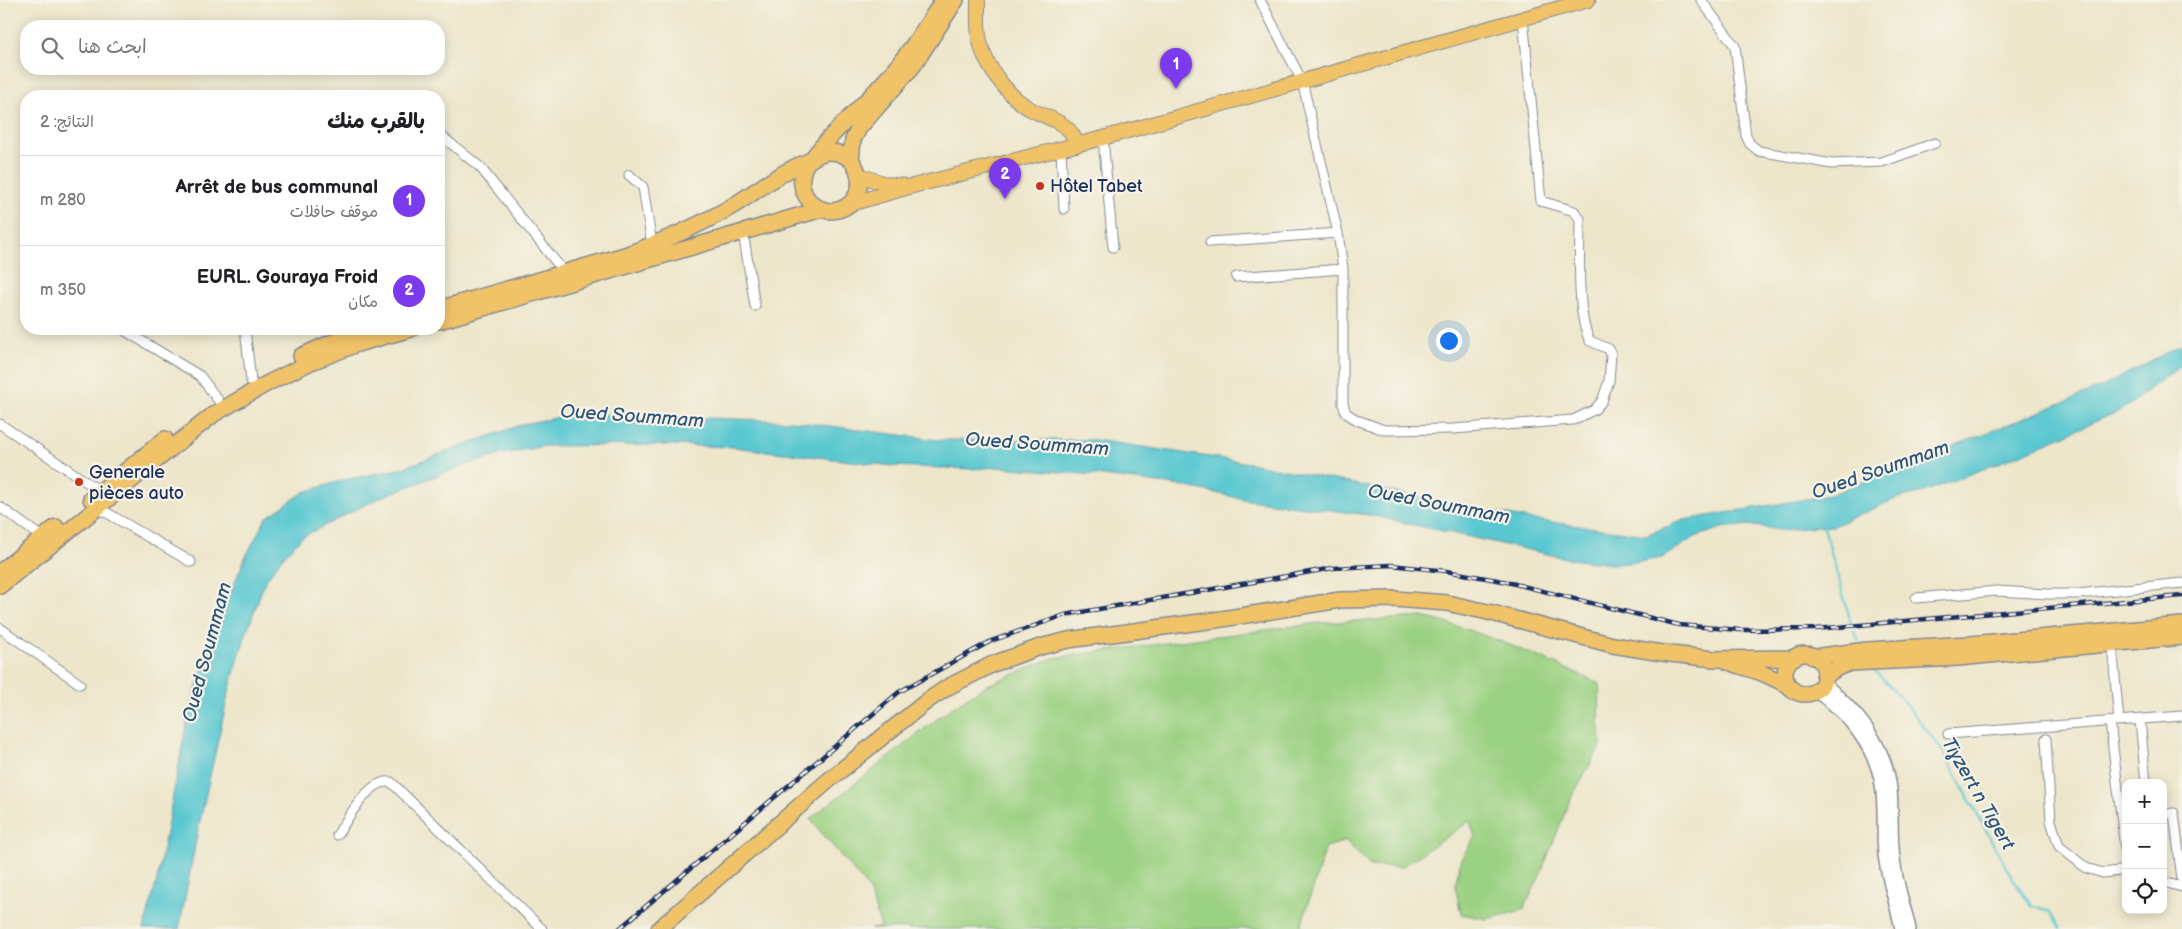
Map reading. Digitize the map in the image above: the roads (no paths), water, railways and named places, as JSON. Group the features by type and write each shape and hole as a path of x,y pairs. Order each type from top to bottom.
{"highway":[{"path":"822,209 808,200 801,185 803,168 835,130 899,65 943,0"},
{"path":"851,160 853,140 859,128 913,66 956,0"},
{"path":"445,308 652,245 718,214 794,167 828,152 844,155 851,160 859,175 858,192 847,205 839,209 822,209 744,232 445,309"},
{"path":"0,572 149,452 218,400 251,381 349,335"},
{"path":"0,586 206,419 240,398 309,363 357,344 389,335"},
{"path":"658,929 829,780 927,701 948,687 986,668 1049,645 1117,632 1222,619 1340,600 1394,598 1447,603 1612,645 1714,659 1742,666 1788,685 1800,694 1821,683 1839,667 1850,663 1958,658 2182,638"},
{"path":"1814,657 1867,650 1980,643 2182,625"},
{"path":"1714,659 1794,658 1804,654 1814,657 1821,663 1821,683"},
{"path":"1788,685 1785,670 1794,658"}],"main road":[{"path":"978,0 980,42 988,62 998,77 1007,90 1029,108 1066,127 1072,133 1077,145"},
{"path":"847,205 909,187 1103,138 1588,0"},
{"path":"859,175 886,184 909,187"}],"street":[{"path":"1260,0 1302,81 1338,233 1343,269 1343,404 1346,413 1357,420 1384,430 1453,428 1573,420 1594,410 1602,401 1609,381 1612,355 1609,349 1590,341 1586,334 1581,294 1580,219 1574,211 1541,201 1523,18"},
{"path":"1701,0 1735,46 1746,136 1750,144 1759,151 1832,164 1882,162 1935,143"},
{"path":"1103,138 1113,247"},
{"path":"445,139 480,167 564,272"},
{"path":"1061,149 1064,210"},
{"path":"629,175 643,187 652,245"},
{"path":"744,232 755,306"},
{"path":"1210,242 1338,233"},
{"path":"1236,277 1343,269"},
{"path":"132,335 200,376 218,400"},
{"path":"246,335 251,381"},
{"path":"0,424 100,491"},
{"path":"0,507 43,538"},
{"path":"97,507 191,562"},
{"path":"1916,598 1997,591 2078,594 2182,583"},
{"path":"0,628 80,684"},
{"path":"2112,644 2114,722 2123,824"},
{"path":"1821,683 1832,703 1852,723 1877,770 1882,790 1884,856 1901,929"},
{"path":"1821,683 1854,710 1866,726 1887,770 1890,787 1895,866 1910,929"},
{"path":"1948,734 2182,716"},
{"path":"2140,720 2146,779"},
{"path":"2046,740 2051,821 2059,846 2086,868 2104,873 2122,871"},
{"path":"337,835 370,788 384,781 390,782 542,929"},
{"path":"2167,814 2174,814 2182,880"},
{"path":"2167,883 2182,887"}],"water":[{"name":"Oued Soummam","path":"2182,344 2182,365 2131,404 2115,413 2024,453 1924,492 1898,498 1833,526 1780,530 1748,525 1722,528 1695,537 1662,558 1612,564 1570,559 1369,515 1248,500 1183,486 1095,475 999,467 970,469 893,466 733,447 675,445 544,446 503,454 460,467 381,497 302,537 282,558 265,581 245,637 229,691 198,830 179,929 144,929 157,880 189,711 229,596 245,558 266,518 304,492 344,480 399,469 523,424 560,417 598,414 791,421 939,440 1095,440 1250,463 1528,519 1646,535 1684,520 1830,495 2100,388"}],"waterway":[{"name":"Tiɣzert n Tigert","path":"1823,524 1851,623"},
{"name":"Tiɣzert n Tigert","path":"1854,631 1859,641"},
{"name":"Tiɣzert n Tigert","path":"1873,669 1902,699 1943,751 2007,869 2031,905 2049,911 2060,929"}],"railway":[{"path":"619,929 899,692 991,641 1065,615 1333,568 1391,565 1446,571 1503,581 1679,625 1740,630 1816,629 2182,596"}],"place":[{"name":"Arrêt de bus communal","path":"1176,89"},
{"name":"Hôtel Tabet","path":"1040,186"},
{"name":"EURL. Gouraya Froid","path":"1005,199"},
{"name":"Generale pièces auto","path":"79,482"}]}
